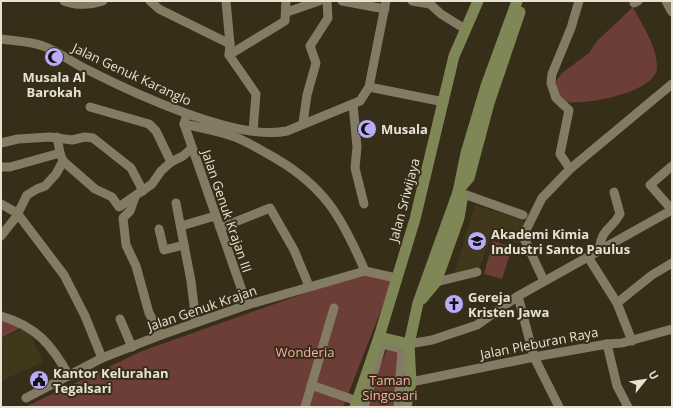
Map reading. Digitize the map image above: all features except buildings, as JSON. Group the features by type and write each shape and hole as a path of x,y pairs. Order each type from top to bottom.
{"main road":[{"name":"Jalan Sriwijaya","path":"359,405 420,198 454,56 478,1"},
{"path":"406,407 410,382 410,344 418,303 458,192 466,153 486,86 517,1"},
{"path":"458,192 468,178 489,103 524,1"},
{"path":"418,303 436,282 459,218 462,200 458,192"},
{"path":"379,337 410,344"}],"street":[{"path":"64,1 74,4 92,4 103,1"},
{"path":"150,1 159,9 230,44"},
{"path":"226,1 230,44 229,55 256,94 253,131"},
{"path":"229,55 285,21 287,12 286,1"},
{"path":"287,12 319,1"},
{"path":"303,123 307,95 316,63 310,46 328,18 327,1"},
{"name":"Jalan Genuk Karanglo","path":"1,39 45,47 185,119 253,131 287,131 303,123 353,104 362,99 369,87 386,5 342,1"},
{"path":"412,1 430,4 441,14 465,29"},
{"path":"570,169 560,154 569,110 556,98 551,83 552,74 571,28 579,1"},
{"path":"666,1 672,12"},
{"path":"544,281 523,239 523,233 542,198 570,169 672,84"},
{"path":"369,87 444,102"},
{"path":"353,104 357,147 355,168 364,204"},
{"path":"90,107 149,124 158,134 171,162"},
{"path":"185,119 241,139 282,162 306,178 334,210 354,244 365,271"},
{"name":"Jalan Genuk Krajan III","path":"185,119 192,148 247,305"},
{"path":"1,143 18,139 58,137 72,140 85,137 93,138 131,168 139,194 130,211 123,218 126,245 136,266 149,313 161,335"},
{"path":"1,236 27,195 36,189 45,186 56,174 62,157 58,137"},
{"path":"62,157 95,189 112,197 119,207 152,184 160,171 171,162 183,156 192,148"},
{"path":"1,167 62,157"},
{"path":"410,344 432,340 477,325 518,296 672,210 651,186 672,166"},
{"path":"458,192 523,215"},
{"path":"599,251 602,234 617,220 620,214 614,192"},
{"path":"176,203 191,281 196,322"},
{"path":"1,204 17,213 64,275 85,316 102,358"},
{"path":"220,228 270,208 294,250 309,286"},
{"path":"181,226 216,216"},
{"path":"159,230 164,250 184,244"},
{"path":"588,257 617,303 632,341"},
{"path":"617,303 652,275 672,263"},
{"name":"Jalan Genuk Krajan","path":"26,398 102,358 196,322 247,305 365,271 396,278"},
{"path":"436,282 476,272"},
{"path":"518,296 527,338 534,357 559,407"},
{"path":"304,407 334,308"},
{"path":"1,316 26,326 46,341 58,355 69,376"},
{"path":"120,319 132,347"},
{"name":"Jalan Pleburan Raya","path":"410,382 534,357 608,344 615,345 672,329"},
{"path":"311,386 359,405 382,344 402,349 398,407"},
{"path":"608,344 617,386 628,407"}],"shaded area":[{"name":"Akademi Kimia Industri Santo Paulus","path":"475,205 528,222 522,244 491,236 475,280 454,274"},
{"path":"27,327 43,362 1,381 1,339"}],"green space":[{"path":"633,7 655,51 657,67 654,76 645,84 619,95 588,101 566,102 558,94 556,81 562,73 589,53 597,41"},
{"path":"493,241 512,247 502,279 484,274"},
{"name":"Wonderia","path":"362,273 393,280 343,407 25,407 142,351"},
{"path":"1,319 22,327 1,338"},
{"name":"Taman Singosari","path":"389,344 407,349 408,383 403,407 364,407"}],"place":[{"name":"Musala Al Barokah","path":"54,57"},
{"name":"Musala","path":"367,129"},
{"name":"Akademi Kimia Industri Santo Paulus","path":"477,241"},
{"name":"Gereja Kristen Jawa","path":"454,304"},
{"name":"Kantor Kelurahan Tegalsari","path":"39,380"}]}
